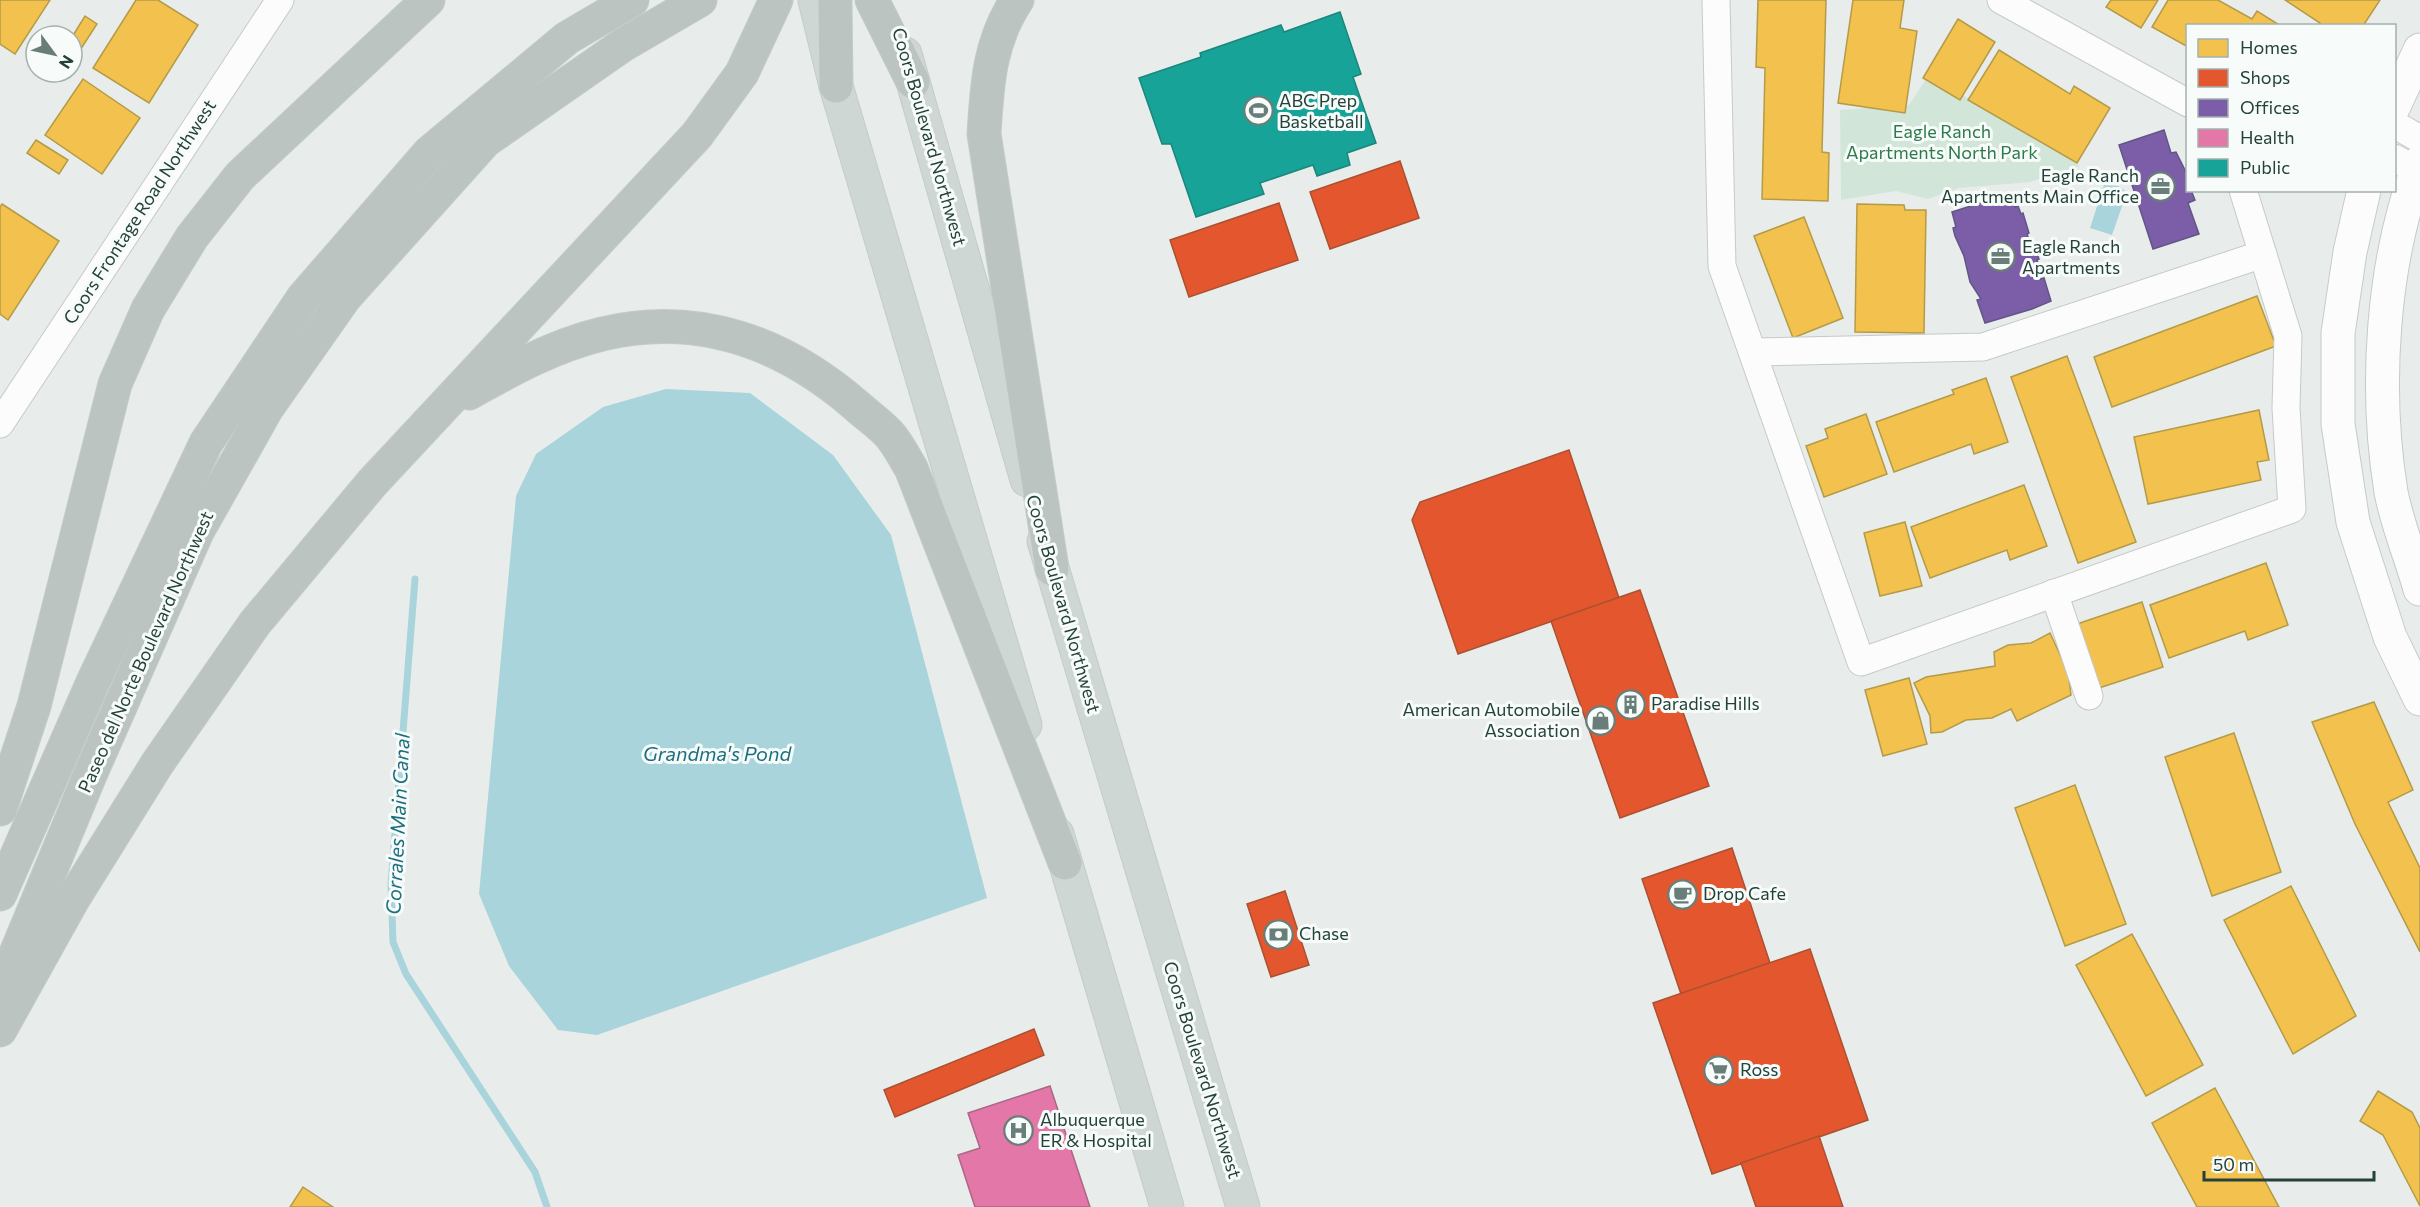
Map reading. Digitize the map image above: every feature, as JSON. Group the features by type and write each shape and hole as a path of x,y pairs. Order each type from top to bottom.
{"highway":[{"path":"0,809 34,706 115,384 148,309 192,237 240,176 428,0"},
{"name":"Paseo del Norte Boulevard Northwest","path":"0,894 93,682 206,443 303,298 429,153 567,38 632,0"},
{"name":"Paseo del Norte Boulevard Northwest","path":"0,992 90,775 197,532 267,408 345,297 485,141 623,45 700,0"},
{"path":"0,1030 73,899 157,764 255,623 372,483 697,135 742,73 776,0"},
{"path":"835,0 836,86"},
{"path":"872,0 913,82"},
{"path":"1017,0 1008,14 988,68 984,134 1021,358 1052,569"},
{"path":"441,409 537,355 602,334 654,326 713,331 760,343 807,368 890,435 911,468 1065,863"}],"main road":[{"path":"815,0 836,86 1167,1207"},
{"name":"Coors Boulevard Northwest","path":"889,0 1052,569 1243,1207"},
{"path":"2396,102 2420,50"},
{"path":"2414,160 2411,185 2394,263 2385,327 2382,400 2392,493 2420,589"},
{"path":"2364,192 2349,252 2338,333 2338,424 2353,522 2390,637 2420,699"}],"street":[{"name":"Coors Frontage Road Northwest","path":"0,424 280,0"},
{"path":"1716,0 1722,266 1861,662 2292,509 2286,408 2288,336 2244,192"},
{"path":"2001,0 2186,102"},
{"path":"2396,128 2414,160"},
{"path":"1753,352 1983,347 2263,254"},
{"path":"2054,593 2089,696"}],"green space":[{"name":"Eagle Ranch Apartments North Park","path":"1928,76 2010,121 2080,166 2030,182 1959,188 1928,199 1896,191 1841,200 1840,110 1909,105"}],"water":[{"path":"2104,185 2118,186 2127,192 2112,235 2090,228"},
{"name":"Grandma's Pond","path":"666,389 750,393 833,455 891,535 987,898 597,1035 558,1030 509,966 479,894 516,496 536,454 603,407"}],"building: Homes":[{"path":"0,0 50,0 34,24 24,24 24,40 15,54 0,44"},
{"path":"136,0 158,0 198,25 149,103 93,68"},
{"path":"1758,0 1826,0 1822,152 1829,153 1828,201 1762,199 1765,68 1756,67"},
{"path":"1853,0 1904,0 1900,28 1917,31 1905,113 1838,103"},
{"path":"2111,0 2158,0 2141,28 2106,7"},
{"path":"2168,0 2218,0 2252,19 2257,11 2278,24 2186,24 2186,46 2152,27"},
{"path":"2285,0 2380,0 2364,24 2320,23"},
{"path":"85,16 97,24 84,44 84,24 80,24"},
{"path":"1958,19 1995,42 1960,100 1923,78"},
{"path":"1999,50 2070,94 2074,86 2110,108 2077,163 1968,100"},
{"path":"84,80 140,118 102,174 45,135 80,84 84,84"},
{"path":"36,140 68,160 59,174 27,153"},
{"path":"2,204 59,241 8,320 0,314 0,207"},
{"path":"1857,204 1904,205 1905,210 1926,210 1924,333 1855,332"},
{"path":"1804,217 1843,318 1793,338 1754,236"},
{"path":"2257,296 2276,346 2112,407 2094,357"},
{"path":"2067,356 2136,542 2078,563 2011,377"},
{"path":"1986,378 2008,442 1974,454 1971,444 1894,472 1876,422 1954,394 1952,390"},
{"path":"2259,410 2269,460 2257,462 2261,480 2148,504 2134,437"},
{"path":"1866,414 1887,474 1824,497 1806,446 1828,438 1825,429"},
{"path":"2024,485 2047,546 2010,560 2007,550 1930,578 1911,527"},
{"path":"1905,522 1922,586 1880,596 1864,533"},
{"path":"2266,563 2288,625 2248,640 2245,631 2169,658 2150,605"},
{"path":"2142,602 2163,667 2099,688 2077,624"},
{"path":"2050,633 2068,672 2071,695 2017,721 2011,709 1992,718 1966,720 1942,732 1931,733 1930,716 1914,683 1926,677 1995,666 1994,652 2008,645 2031,643"},
{"path":"1909,678 1927,744 1883,756 1865,690"},
{"path":"2374,702 2413,790 2388,802 2420,868 2420,952 2355,824 2312,722"},
{"path":"2234,733 2281,872 2212,896 2165,757"},
{"path":"2075,785 2126,924 2065,946 2015,808"},
{"path":"2291,886 2356,1016 2293,1054 2224,920"},
{"path":"2132,934 2203,1065 2146,1096 2076,965"},
{"path":"2215,1088 2279,1207 2197,1207 2152,1123"},
{"path":"2378,1091 2412,1112 2420,1128 2420,1206 2383,1135 2360,1121"},
{"path":"303,1187 333,1207 290,1207"}],"building: Shops":[{"path":"1400,161 1419,218 1330,249 1310,192"},
{"path":"1279,203 1298,260 1189,297 1170,240"},
{"path":"1569,450 1619,598 1458,654 1412,520 1420,502"},
{"name":"Paradise Hills","path":"1640,590 1709,786 1620,818 1551,621"},
{"path":"1732,848 1770,963 1681,994 1642,879"},
{"name":"Chase","path":"1285,891 1309,965 1271,977 1247,904"},
{"path":"1810,949 1868,1120 1712,1174 1653,1003"},
{"path":"1034,1029 1044,1055 895,1117 884,1090"},
{"path":"1819,1136 1843,1207 1756,1207 1741,1163"}],"building: Offices":[{"name":"Eagle Ranch Apartments Main Office","path":"2164,130 2171,153 2176,152 2186,172 2186,192 2192,192 2195,200 2188,203 2199,234 2153,249 2119,145"},
{"name":"Eagle Ranch Apartments","path":"2011,193 2015,207 2018,206 2021,214 2023,213 2029,240 2032,239 2039,259 2037,260 2039,267 2036,269 2040,279 2044,278 2051,301 1985,323 1977,300 1981,299 1970,282 1964,256 1955,236 1953,228 1956,227 1952,212"}],"building: Health":[{"name":"Albuquerque ER & Hospital","path":"1050,1086 1090,1207 975,1207 958,1155 980,1148 968,1113"}],"building: Public":[{"name":"ABC Prep Basketball","path":"1340,12 1361,74 1353,77 1376,143 1347,153 1350,165 1317,176 1313,165 1260,183 1264,194 1196,217 1171,144 1162,144 1139,78 1201,57 1200,53 1281,25 1284,32"}],"waterway":[{"name":"Corrales Main Canal","path":"415,579 391,884 393,942 406,974 535,1172 547,1207"}],"place":[{"name":"ABC Prep Basketball","path":"1258,111"},
{"name":"Eagle Ranch Apartments Main Office","path":"2160,186"},
{"name":"Eagle Ranch Apartments","path":"2001,257"},
{"name":"Paradise Hills","path":"1630,704"},
{"name":"American Automobile Association","path":"1601,720"},
{"name":"Drop Cafe","path":"1682,894"},
{"name":"Chase","path":"1278,934"},
{"name":"Ross","path":"1719,1070"},
{"name":"Albuquerque ER & Hospital","path":"1019,1130"}]}
